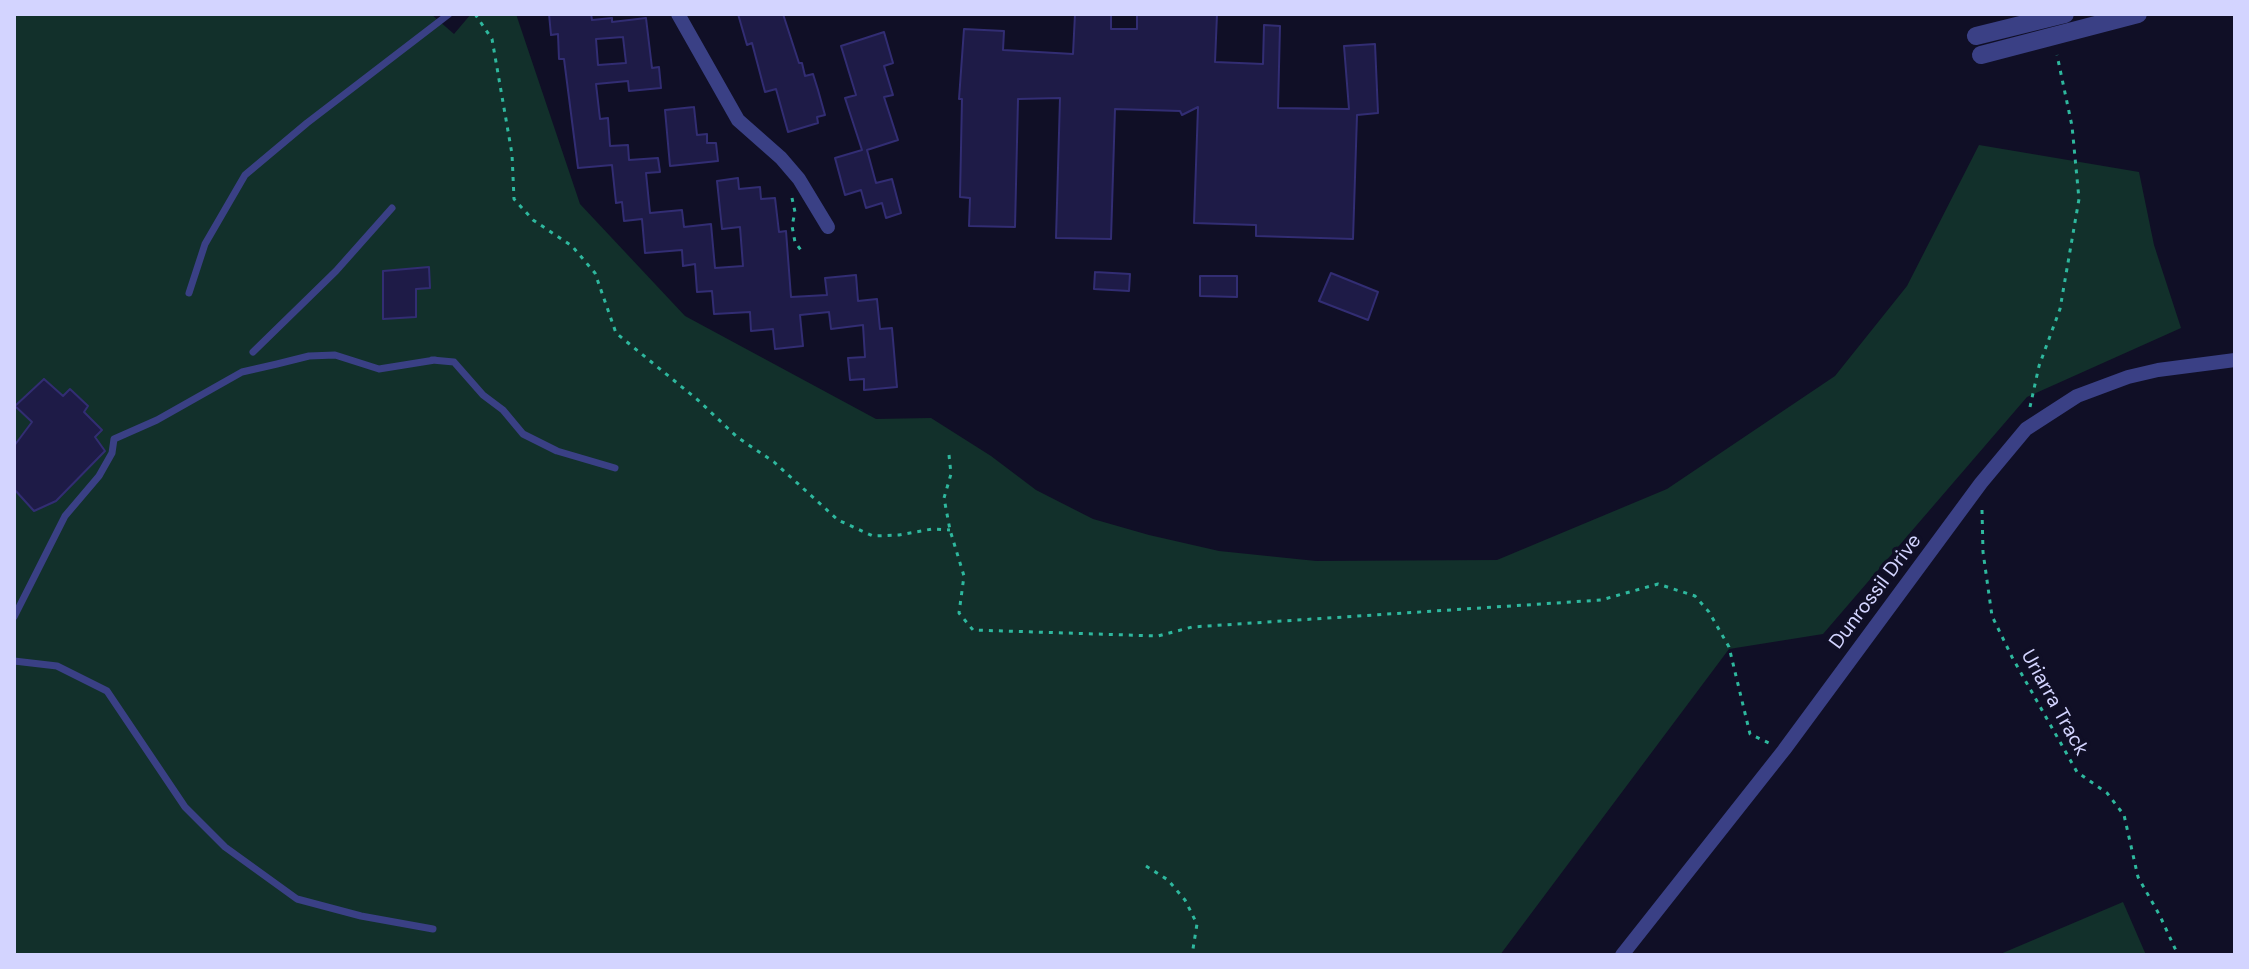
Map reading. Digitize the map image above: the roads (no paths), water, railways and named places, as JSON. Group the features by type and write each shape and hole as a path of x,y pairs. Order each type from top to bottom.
{"street":[{"path":"678,14 738,120 781,158 799,179 828,227"},
{"path":"1976,36 2065,14"},
{"path":"1981,55 2138,14"},
{"name":"Dunrossil Drive","path":"1622,955 1784,750 1981,483 2026,429 2077,396 2128,377 2235,360"}],"lane":[{"path":"189,293 205,244 245,175 307,123 449,14"},
{"path":"253,352 336,271 392,208"},
{"path":"14,617 65,516 99,476 112,453 114,439 157,420 242,372 309,356 335,355 379,369 433,360 454,362 523,434 541,440 557,451 615,468"},
{"path":"14,661 57,666 107,691 185,807 225,847 297,899 361,916 433,929"}]}
